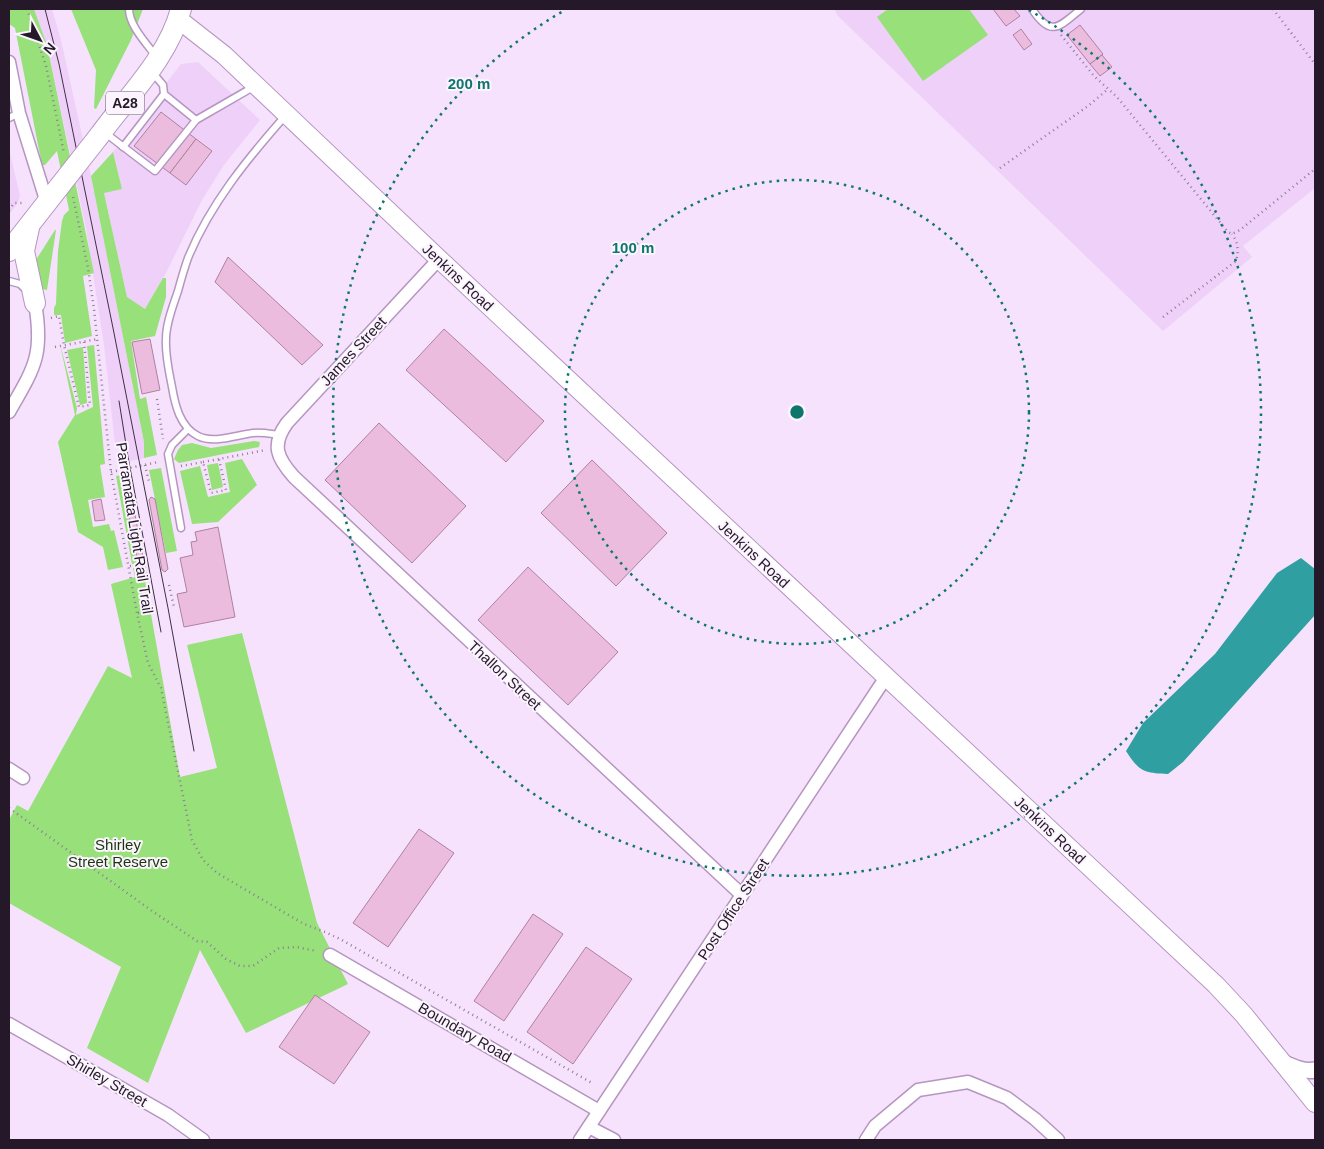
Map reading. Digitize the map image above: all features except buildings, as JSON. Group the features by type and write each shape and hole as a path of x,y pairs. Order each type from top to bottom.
{"highway":[{"name":"A28","path":"9,251 46,203 66,189 101,134 154,64 179,14"},
{"path":"30,224 24,252 35,303"}],"main road":[{"name":"Jenkins Road","path":"179,14 1216,985 1244,1015 1315,1103"}],"street":[{"path":"9,62 14,115 46,203"},
{"name":"James Street","path":"277,448 280,435 293,415 439,259"},
{"path":"9,412 29,376 38,353 39,331 35,303"},
{"name":"Thallon Street","path":"277,448 283,464 294,477 742,895"},
{"name":"Post Office Street","path":"580,1140 886,677"},
{"path":"9,770 23,778"},
{"name":"Boundary Road","path":"330,955 599,1111"},
{"name":"Shirley Street","path":"9,1024 168,1115 203,1140"},
{"path":"1282,1062 1297,1069 1315,1070"},
{"path":"866,1140 875,1126 918,1090 968,1082 1007,1098 1058,1140"},
{"path":"589,1127 614,1140"}],"lane":[{"path":"129,9 129,15 154,64 164,94 196,120"},
{"path":"1032,9 1042,23 1047,26 1063,23 1081,9"},
{"path":"101,134 123,146 155,171 196,120 256,85"},
{"path":"123,146 164,94"},
{"path":"280,435 256,433 211,439 196,435 188,429 177,408 166,356 166,336 188,259 204,225 235,176 287,114"},
{"path":"9,280 24,288 35,303"},
{"path":"181,528 168,454 172,445 188,429"}],"path":[{"path":"28,9 46,66 64,153"},
{"path":"1273,9 1315,64"},
{"path":"1054,26 1082,61 1118,97 1237,241 1238,256 1236,261 1162,317"},
{"path":"1000,168 1088,106 1108,88"},
{"path":"1232,234 1240,230 1315,169"},
{"name":"Parramatta Light Rail Trail","path":"66,189 88,268 98,339 111,472 138,614 148,664 161,688 192,840 197,850 203,860 217,873 304,924 340,939 592,1083"},
{"path":"9,210 14,203 22,203"},
{"path":"51,318 58,316 79,407 90,405 84,342"},
{"path":"55,347 98,339"},
{"path":"157,399 163,437"},
{"path":"180,466 277,448"},
{"path":"203,462 210,493 226,490 219,459"},
{"path":"111,472 159,462"},
{"path":"146,465 149,482"},
{"path":"123,470 127,486"},
{"path":"129,567 138,565"},
{"path":"169,584 174,607"},
{"path":"138,614 151,611 147,589"},
{"path":"9,808 155,913 197,941 207,942 226,959 240,966 253,966 272,951 287,947 308,948 330,955"}],"shaded area":[{"path":"34,9 52,9 61,40 91,176 144,442 144,458 127,462 121,455 119,444 115,444 104,345 86,228 47,45"},
{"path":"834,9 1315,9 1315,188 1243,246 1252,257 1163,331 838,16"},
{"path":"198,62 260,120 224,165 202,200 166,273 145,309 127,298 104,192 122,189 113,152 181,64"},
{"path":"9,149 20,196 9,215"},
{"path":"1301,558 1315,569 1315,615 1183,762 1168,774 1147,772 1138,767 1126,751 1143,723 1215,654 1277,573"}],"green space":[{"path":"9,9 34,9 47,45 94,273 83,276 92,336 65,343 61,315 54,315 54,308 56,304 58,251 62,221 64,215 69,210 57,151 45,165 42,165 15,28 9,24"},
{"path":"71,9 143,9 131,40 96,109 94,108 96,70"},
{"path":"888,9 969,9 988,35 923,81 877,17"},
{"path":"113,152 122,189 104,193 127,297 145,309 163,278 166,278 166,297 155,336 131,341 140,399 146,397 157,455 144,458 144,442 91,176"},
{"path":"55,230 47,290 42,289 34,263"},
{"path":"60,344 77,408 76,415 93,407 87,346 94,345 105,464 100,465 105,497 88,500 93,527 109,524 111,531 114,530 123,567 108,570 103,547 78,532 58,442 75,415"},
{"path":"83,347 87,403 80,405 67,350"},
{"path":"254,441 260,442 259,447 179,463 174,459 182,445 192,443 211,448"},
{"path":"242,459 257,485 218,522 192,524 180,471 200,466 208,497 230,492 225,463"},
{"path":"218,463 223,487 212,490 207,465"},
{"path":"161,468 177,551 166,553 149,470"},
{"path":"121,475 137,563 132,564 116,476"},
{"name":"Shirley Street Reserve","path":"138,567 140,575 144,575 180,777 217,768 187,645 242,633 317,923 348,984 246,1033 200,950 148,1083 87,1048 121,967 9,903 9,820 17,805 28,811 108,666 132,678 111,584 135,577 133,568"}],"tram line":[{"path":"45,9 59,64 113,328 194,751"},
{"path":"119,401 161,632"}]}
